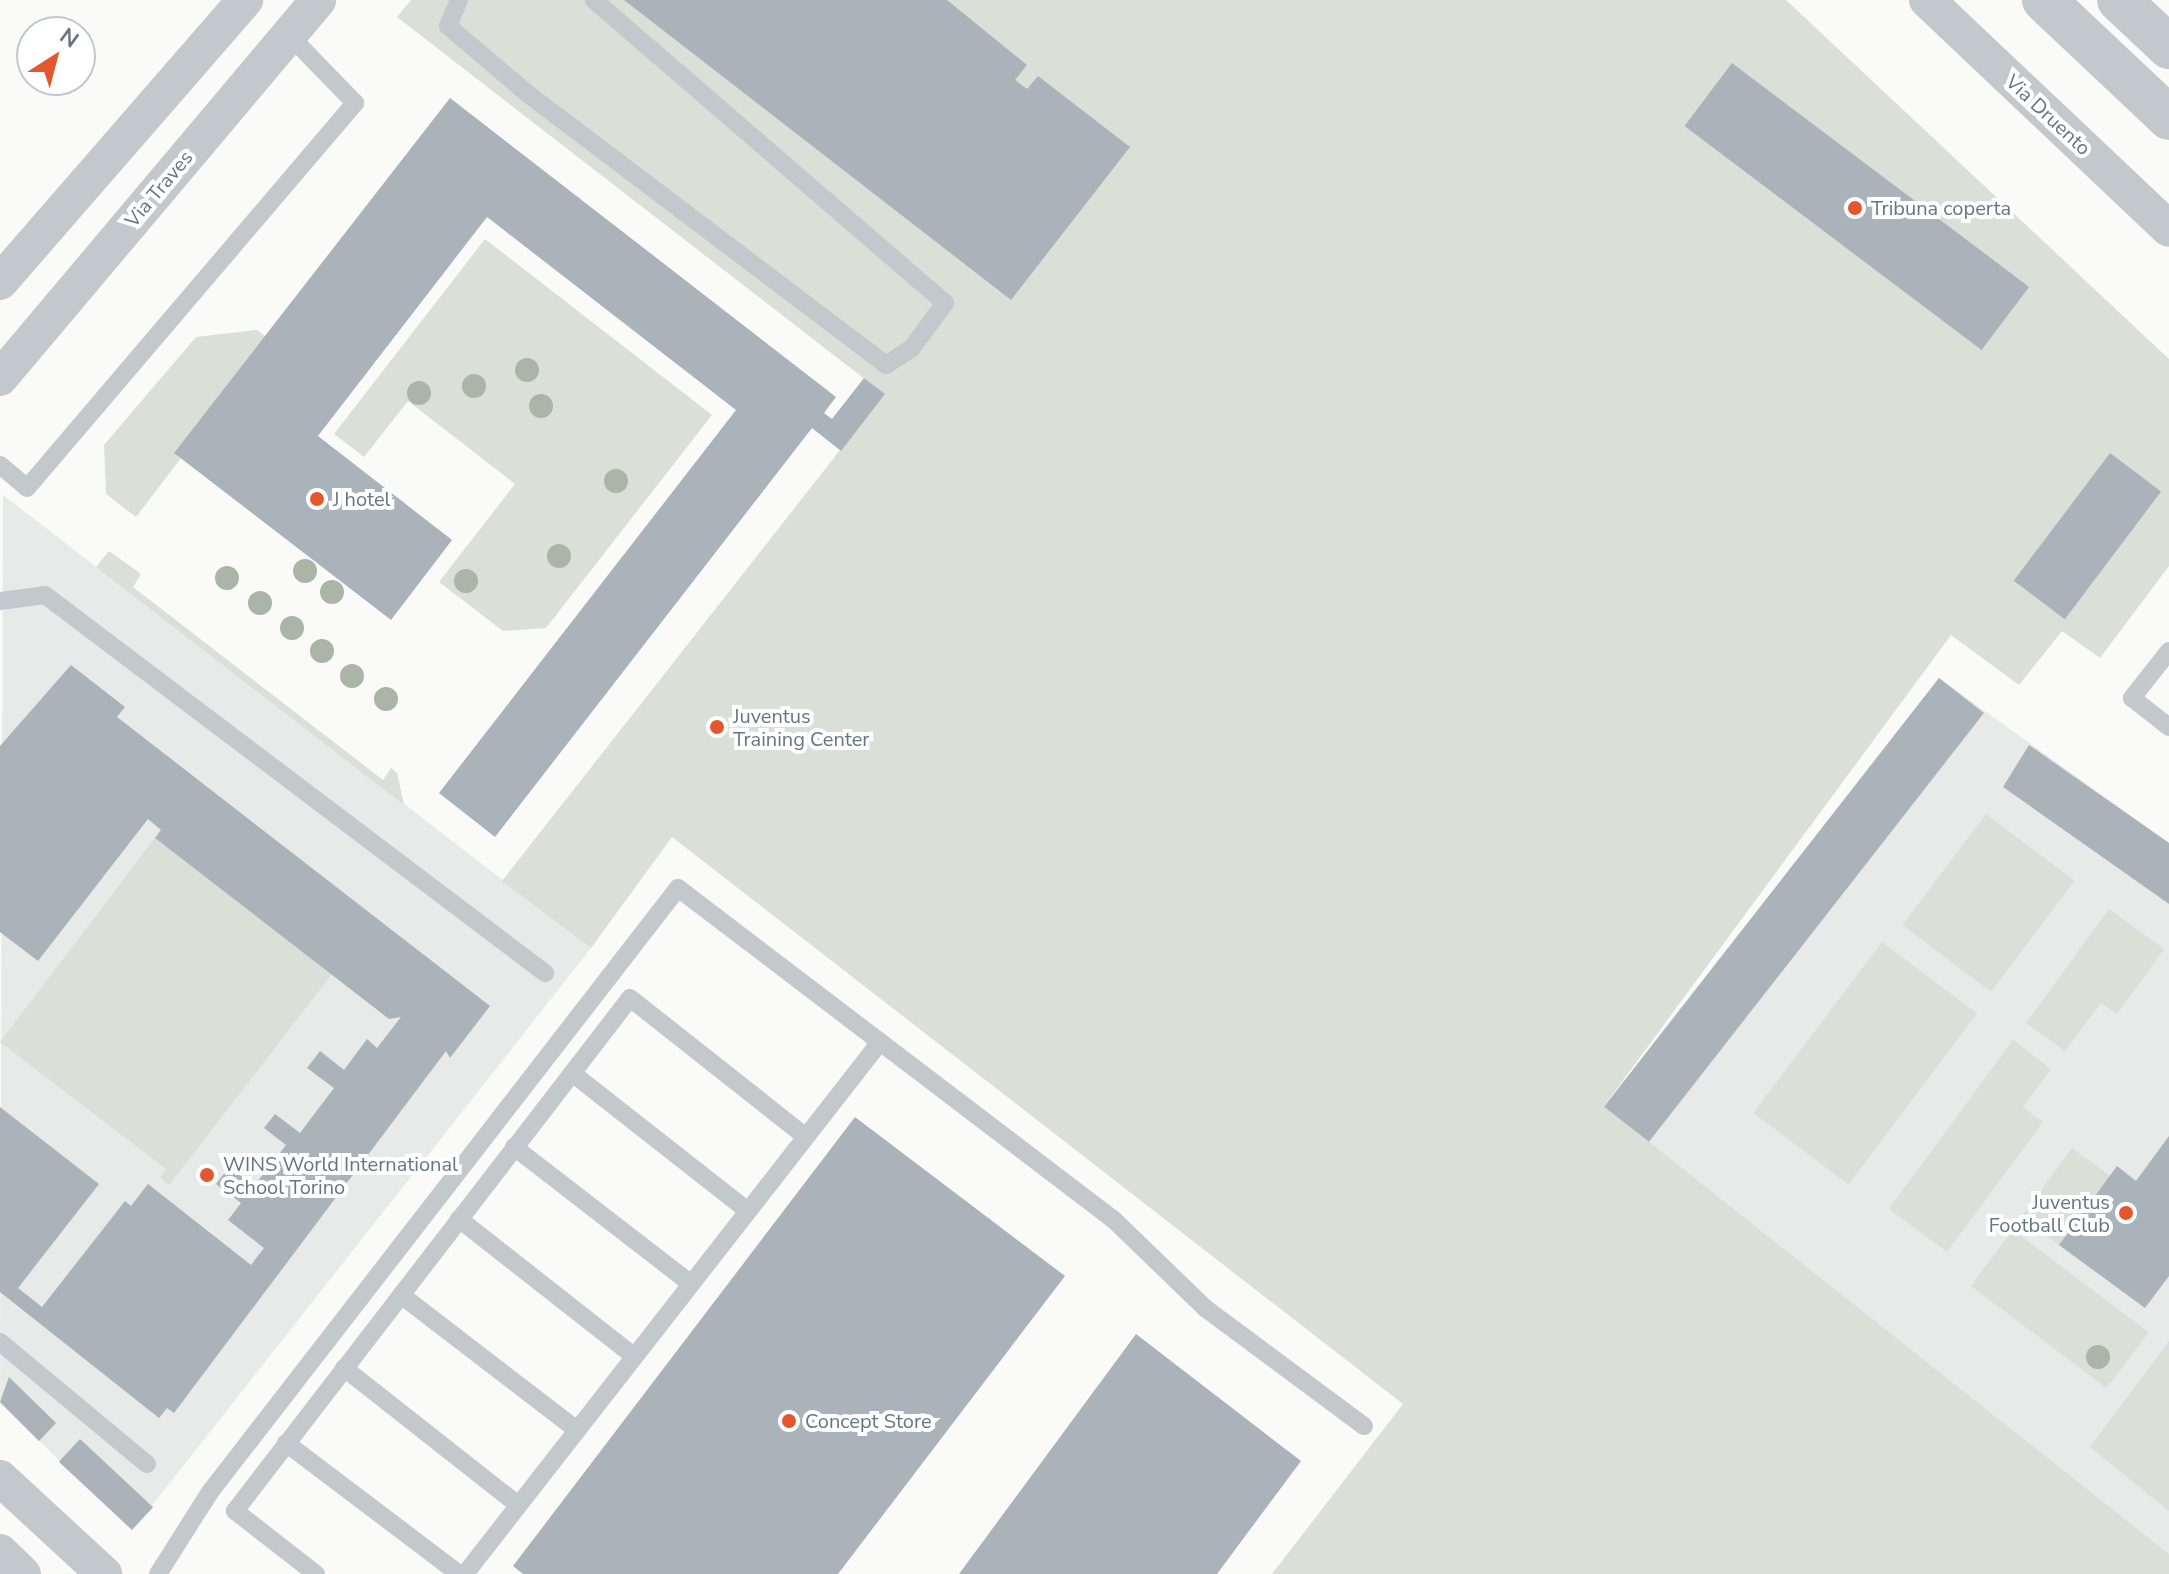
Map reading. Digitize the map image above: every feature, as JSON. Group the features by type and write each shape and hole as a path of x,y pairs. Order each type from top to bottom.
{"street":[{"path":"0,282 245,0"},
{"name":"Via Traves","path":"0,378 318,0"},
{"name":"Via Druento","path":"1927,0 2169,229"},
{"path":"2044,0 2169,118"},
{"path":"2119,0 2169,47"},
{"path":"0,1478 104,1574"},
{"path":"0,1552 23,1574"}],"lane":[{"path":"459,0 448,26 528,94 886,365 911,349 945,303 594,0"},
{"path":"0,465 27,488 355,103 289,35"},
{"path":"0,601 45,595 545,973"},
{"path":"2169,651 2132,698 2169,727"},
{"path":"158,1574 210,1492 678,888 1114,1220 1205,1308 1364,1426"},
{"path":"316,1574 235,1511 630,998 805,1136"},
{"path":"286,1443 462,1574 880,1042"},
{"path":"572,1073 747,1210"},
{"path":"514,1147 690,1283"},
{"path":"459,1219 634,1356"},
{"path":"401,1295 577,1430"},
{"path":"0,1342 147,1464"},
{"path":"344,1368 518,1505"}],"shaded area":[{"path":"411,0 1786,0 2169,359 2169,566 2100,658 2062,631 2019,685 1951,635 1604,1106 2169,1554 2169,1574 1272,1574 1403,1404 672,837 591,948 502,881 884,394 397,17"},
{"path":"485,239 712,415 546,628 503,631 439,582 515,484 408,401 364,457 334,434"},
{"path":"257,330 265,336 175,452 181,458 136,517 106,494 104,445 196,337"},
{"name":"WINS World International School Torino","path":"3,495 591,948 132,1531 0,1403"},
{"path":"109,551 141,574 133,587 383,780 391,768 397,773 404,805 96,567"},
{"path":"1939,678 2169,843 2169,1554 1604,1106"},
{"path":"1986,814 2075,881 1991,992 1902,925"},
{"path":"155,838 332,974 169,1185 160,1178 166,1169 0,1042"},
{"path":"2109,909 2164,949 2117,1014 2101,1003 2065,1051 2026,1023"},
{"path":"1882,942 1977,1014 1848,1185 1753,1113"},
{"path":"2013,1040 2051,1069 2023,1107 2043,1122 1947,1252 1889,1209"},
{"path":"2072,1148 2110,1176 2059,1245 2021,1218"},
{"path":"2013,1230 2149,1332 2107,1388 1971,1286"},
{"path":"2169,1341 2169,1511 2090,1447"}],"building":[{"path":"624,0 947,0 1027,65 1015,80 1027,89 1038,76 1130,147 1011,300"},
{"name":"Tribuna coperta","path":"1732,63 2029,287 1982,350 1684,126"},
{"name":"J hotel","path":"450,98 836,397 824,413 832,419 864,378 885,394 841,451 812,428 495,837 439,793 736,410 487,217 318,436 452,540 391,620 174,453"},
{"path":"2110,453 2161,492 2065,619 2014,581"},
{"path":"71,665 125,707 117,717 490,1006 450,1058 446,1051 174,1413 167,1408 159,1418 0,1292 0,1107 99,1184 18,1288 42,1307 125,1201 131,1206 148,1184 251,1265 264,1248 228,1220 241,1203 216,1184 229,1167 254,1186 286,1145 264,1128 275,1114 300,1133 334,1088 307,1068 320,1051 344,1070 367,1039 377,1048 401,1017 389,1019 155,838 161,830 148,819 38,961 0,932 0,746"},
{"path":"1939,678 1984,713 1649,1142 1604,1107"},
{"path":"2029,745 2169,843 2169,904 2003,787"},
{"name":"Concept Store","path":"855,1117 1065,1276 838,1574 523,1574 513,1566"},
{"name":"Juventus Football Club","path":"2169,1136 2169,1276 2145,1308 2059,1245 2117,1166 2136,1181"},
{"path":"1136,1334 1301,1461 1217,1574 959,1574"},
{"path":"9,1377 56,1423 39,1441 0,1402"},
{"path":"80,1439 153,1507 132,1530 59,1462"}],"place":[{"name":"Tribuna coperta","path":"1855,208"},
{"name":"J hotel","path":"317,499"},
{"name":"Juventus Training Center","path":"717,727"},
{"name":"WINS World International School Torino","path":"207,1175"},
{"name":"Juventus Football Club","path":"2126,1213"},
{"name":"Concept Store","path":"789,1421"}]}
